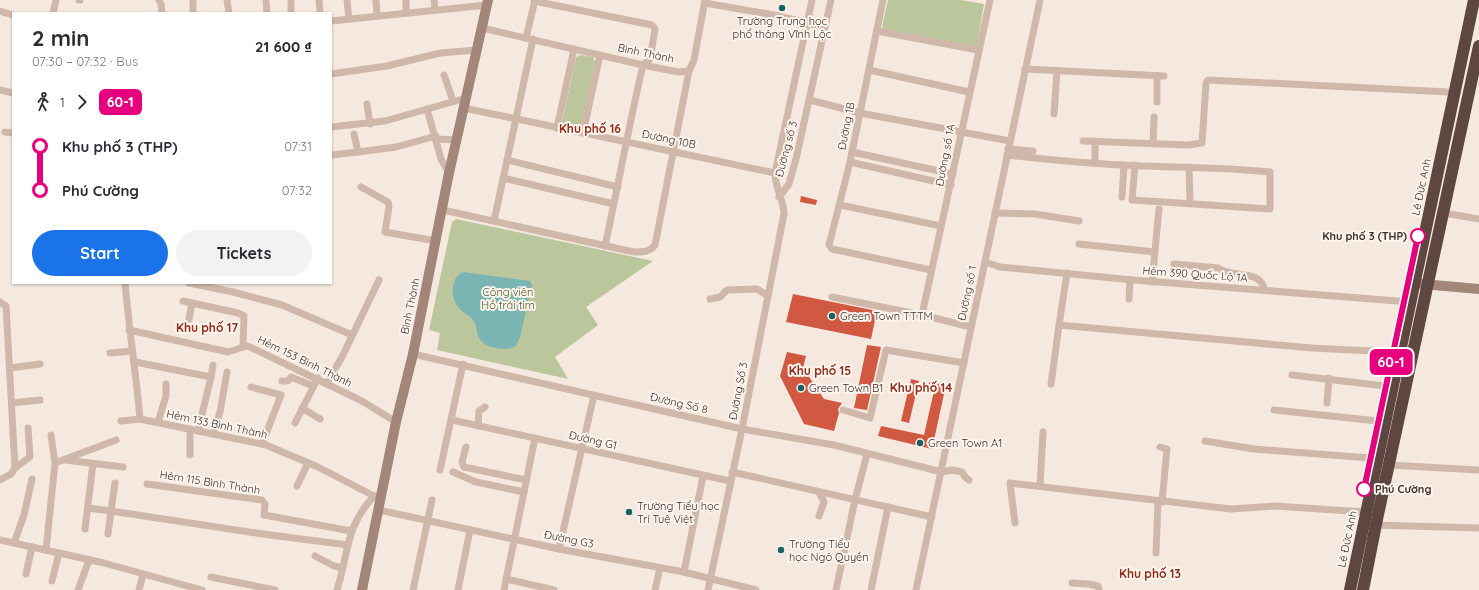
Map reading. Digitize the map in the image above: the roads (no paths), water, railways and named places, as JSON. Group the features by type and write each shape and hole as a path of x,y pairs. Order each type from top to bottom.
{"highway":[{"name":"Lê Đức Anh","path":"1350,590 1370,458 1393,352 1407,302 1467,0"},
{"name":"Lê Đức Anh","path":"1344,590 1363,512 1407,302 1474,0"},
{"name":"Lê Đức Anh","path":"1357,590 1389,464 1479,13"},
{"name":"Lê Đức Anh","path":"1363,590 1373,525 1424,284 1444,213 1479,46"}],"street":[{"path":"53,12 56,0"},
{"path":"159,0 162,12"},
{"path":"193,0 193,12"},
{"path":"227,0 228,12"},
{"path":"266,0 267,12"},
{"path":"291,0 291,12"},
{"path":"319,0 320,12"},
{"path":"347,0 349,19"},
{"path":"376,0 377,16"},
{"path":"406,0 406,12"},
{"path":"434,0 435,10"},
{"name":"Đường số 3","path":"779,197 775,173 812,0"},
{"name":"Đường số 3","path":"779,197 789,184 810,100 830,0"},
{"name":"Đường 1B","path":"883,0 850,162 829,245 832,249 931,270"},
{"name":"Đường số 1A","path":"922,315 951,185 960,133 990,0"},
{"name":"Đường số 1","path":"916,590 1040,0"},
{"path":"494,221 515,119 534,1 652,25 655,29 650,59 643,65 605,246"},
{"path":"443,210 605,246 640,252 652,249 655,245 689,71 694,60 705,2 768,14 824,27"},
{"path":"332,21 435,10 483,3"},
{"name":"Bình Thành","path":"362,590 379,510 378,496 413,354 443,210 449,173 482,28 483,3"},
{"path":"0,11 12,15"},
{"name":"Bình Thành","path":"482,28 643,65 678,72 689,71"},
{"path":"877,31 978,50"},
{"path":"557,128 574,49"},
{"path":"332,74 387,66 440,53 477,50"},
{"path":"583,133 600,55"},
{"path":"1025,69 1161,76 1157,102"},
{"path":"869,70 969,92"},
{"path":"1054,114 1057,71"},
{"path":"444,75 453,101"},
{"path":"1082,141 1153,144 1202,143 1206,83 1208,80 1448,92"},
{"path":"0,90 12,93"},
{"path":"810,100 960,133 1010,141"},
{"path":"332,127 370,124 453,101 465,103"},
{"name":"Đường 10B","path":"465,103 515,119 775,173"},
{"path":"367,104 370,124"},
{"path":"427,109 441,159 449,173"},
{"path":"1153,144 1154,117"},
{"path":"5,132 12,133"},
{"path":"354,134 358,152"},
{"path":"332,155 396,147 436,138 457,140"},
{"path":"1095,141 1095,163"},
{"path":"1008,152 1033,150"},
{"path":"852,152 953,174"},
{"path":"1008,152 1095,163 1189,167 1270,172 1270,209 1132,200 1135,165"},
{"path":"506,160 618,187"},
{"path":"850,162 951,185"},
{"path":"1122,197 1124,164"},
{"path":"1189,167 1190,204"},
{"path":"503,178 614,204"},
{"path":"361,187 388,202 389,207 385,232 436,240"},
{"name":"Đường Số 3","path":"708,590 742,429 784,214 784,203 779,197"},
{"path":"840,205 941,226"},
{"path":"1152,282 1159,209"},
{"path":"995,213 1035,214 1080,221"},
{"path":"1444,213 1479,219"},
{"path":"1079,244 1155,252"},
{"name":"Hẻm 390 Quốc Lộ 1A","path":"985,262 1000,267 1130,280 1407,302"},
{"path":"1174,264 1218,268 1222,272 1250,276 1260,280 1264,290"},
{"path":"1051,384 1067,273"},
{"path":"327,383 344,355 352,335 379,280"},
{"path":"1129,299 1130,280"},
{"path":"125,284 132,351 136,362 140,419"},
{"path":"194,284 233,292 282,305 352,335"},
{"path":"1424,284 1479,289"},
{"path":"710,300 720,297 727,290 757,289 768,296"},
{"path":"832,297 922,315 971,327"},
{"path":"183,301 238,313 244,316 243,347"},
{"path":"0,302 6,306 15,468"},
{"path":"188,318 192,303"},
{"path":"1059,325 1312,348 1393,352"},
{"name":"Hẻm 153 Bình Thành","path":"129,327 228,352 243,347 250,347 318,378 362,401 396,422"},
{"path":"843,410 870,418 886,350 964,363"},
{"path":"110,353 132,351"},
{"name":"Đường Số 8","path":"413,354 463,364 742,429 834,445 942,472 952,470 962,472 969,480"},
{"path":"136,362 211,377"},
{"path":"10,368 40,364"},
{"path":"440,470 463,364"},
{"path":"198,431 213,365"},
{"path":"213,434 220,412 227,372"},
{"path":"1292,375 1329,378 1386,386"},
{"path":"282,381 288,380 291,377 313,386"},
{"path":"295,423 318,378"},
{"path":"1327,403 1329,378"},
{"path":"158,422 166,396 166,384"},
{"path":"251,387 281,395 262,444"},
{"path":"559,549 594,395"},
{"path":"12,403 40,400"},
{"path":"478,426 479,411 485,406"},
{"path":"302,408 320,419"},
{"path":"1274,410 1378,421"},
{"name":"Hẻm 133 Bình Thành","path":"121,420 140,419 158,422 262,444 308,463 378,496"},
{"name":"Đường G1","path":"452,420 730,481"},
{"path":"0,480 11,474 15,468 30,457 28,428"},
{"path":"190,429 190,454"},
{"path":"1040,486 1043,432"},
{"path":"46,550 55,463 51,435"},
{"path":"504,590 535,438"},
{"path":"55,463 116,440"},
{"path":"1205,441 1254,449 1370,458"},
{"path":"1156,553 1160,502 1167,449 1160,447"},
{"path":"466,448 462,462 464,467 526,480"},
{"path":"836,590 855,500 867,454"},
{"path":"65,460 123,467"},
{"path":"298,486 308,463"},
{"path":"85,529 93,464"},
{"path":"1389,464 1479,470"},
{"path":"453,472 476,482 524,492"},
{"path":"732,472 932,517"},
{"path":"684,572 703,476"},
{"path":"14,543 24,515 32,479"},
{"path":"108,534 115,483"},
{"path":"1015,522 1010,483 1160,502 1231,509 1274,506 1363,512"},
{"name":"Hẻm 115 Bình Thành","path":"147,484 262,500 265,504 264,515 350,531"},
{"path":"819,492 824,502 819,516"},
{"path":"337,590 344,568 350,531 366,504 378,496"},
{"path":"413,590 432,500"},
{"path":"871,590 888,507"},
{"path":"88,508 263,534 348,544"},
{"name":"Đường G3","path":"379,510 559,549 684,572 752,590"},
{"path":"1373,525 1479,528"},
{"path":"458,590 470,530"},
{"path":"0,540 89,560 143,575 182,588 201,590"},
{"path":"26,574 32,547"},
{"path":"52,581 59,553"},
{"path":"316,556 334,566 344,568"},
{"path":"78,590 89,560"},
{"path":"655,590 660,568"},
{"path":"139,590 143,575"},
{"path":"211,577 275,590"},
{"path":"506,579 554,590"},
{"path":"1072,583 1094,584 1098,586 1099,590"}],"water":[{"path":"463,272 530,281 532,285 520,337 516,346 506,349 490,347 479,338 474,322 459,308 454,299 454,283 456,278"}],"place":[{"name":"Trường Trung học phổ thông Vĩnh Lộc","path":"782,8"},
{"name":"Khu phố 3 (THP)","path":"1418,236"},
{"name":"Green Town TTTM","path":"832,316"},
{"name":"Green Town B1","path":"801,388"},
{"name":"Green Town A1","path":"920,443"},
{"name":"Phú Cường","path":"1364,489"},
{"name":"Trường Tiểu học Trí Tuệ Việt","path":"629,512"},
{"name":"Trường Tiểu học Ngô Quyền","path":"781,550"}],"district":[{"name":"Khu phố 16","path":"590,129"},
{"name":"Khu phố 17","path":"207,328"},
{"name":"Khu phố 15","path":"820,371"},
{"name":"Khu phố 14","path":"921,388"},
{"name":"Khu phố 13","path":"1150,574"}],"park label":[{"name":"Công viên Hồ trái tim","path":"508,298"}]}
